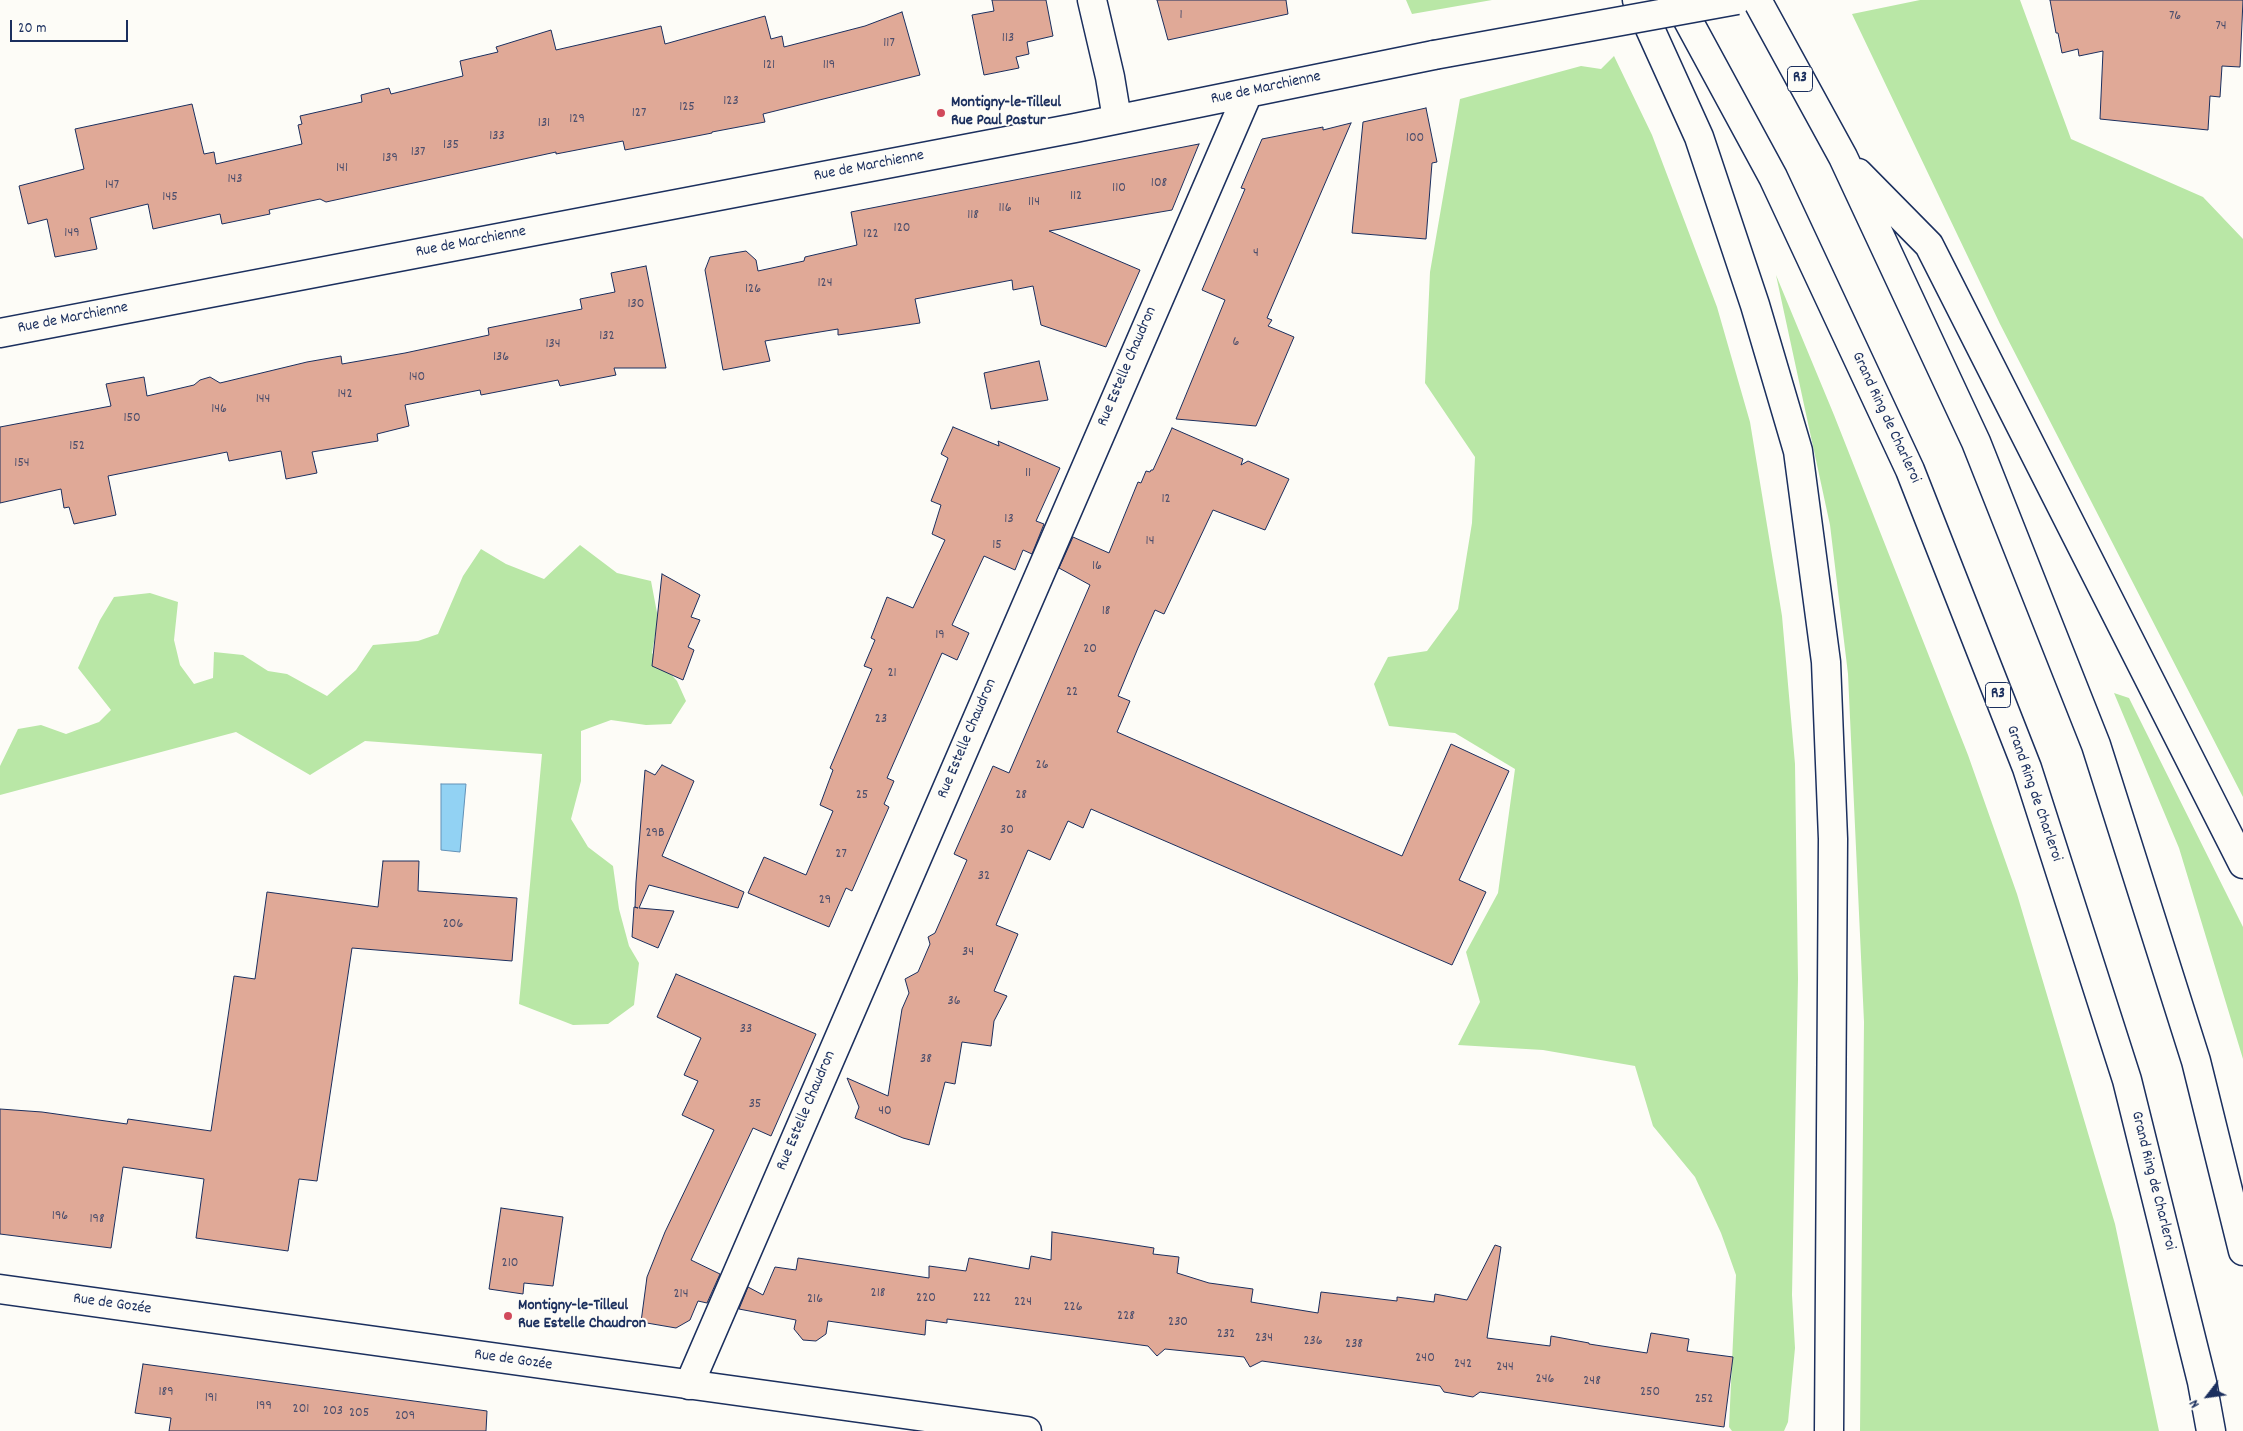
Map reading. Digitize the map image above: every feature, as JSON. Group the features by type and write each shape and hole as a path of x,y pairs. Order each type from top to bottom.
{"main road":[{"path":"1092,0 1110,77 1117,119"},
{"path":"1637,0 1699,137 1756,305 1798,451 1826,662 1833,839 1829,1431"},
{"name":"Grand Ring de Charleroi","path":"1677,0 1774,177 1910,470 2027,768 2127,1080 2202,1382 2211,1431"},
{"name":"Rue de Marchienne","path":"0,333 1117,119 1434,55 1737,0"},
{"name":"R3","path":"1757,0 1843,157 1976,442 2096,745 2196,1061 2243,1251"},
{"name":"Rue Estelle Chaudron","path":"689,1385 1248,93"},
{"path":"1843,157 1929,245 2243,864"},
{"name":"Rue de Gozée","path":"0,1289 1027,1431"}],"green space":[{"path":"1406,0 1492,0 1412,14"},
{"path":"1920,0 2020,0 2071,139 2203,197 2243,239 2243,797 2000,324 1852,14"},
{"path":"1614,56 1652,135 1717,307 1750,422 1782,616 1795,764 1798,979 1792,1295 1795,1348 1788,1422 1784,1431 1732,1431 1729,1427 1736,1275 1721,1233 1695,1177 1653,1126 1635,1066 1543,1050 1458,1045 1480,1002 1466,952 1498,893 1515,769 1455,733 1389,726 1374,684 1388,657 1427,651 1458,609 1472,523 1475,457 1425,383 1430,272 1460,99 1581,66 1601,69"},
{"path":"1776,275 1834,415 1968,755 2017,894 2115,1224 2159,1431 1860,1431 1864,1022 1848,674 1830,525"},
{"path":"580,545 617,573 651,581 658,618 652,653 677,681 686,701 671,724 646,725 611,720 581,731 581,781 571,819 588,847 613,866 619,909 629,946 639,963 634,1005 608,1024 573,1025 519,1004 542,754 365,741 310,775 236,732 0,795 0,766 18,729 41,725 66,734 99,722 111,710 78,668 100,620 114,597 150,593 178,602 174,640 180,665 194,684 213,678 214,652 243,655 268,671 287,674 327,696 356,670 373,645 418,641 438,634 463,576 481,549 506,564 544,579"},
{"path":"2114,693 2129,698 2243,927 2243,1059 2179,848"}],"water":[{"path":"441,784 466,784 460,852 441,850"}],"building":[{"path":"992,0 1046,0 1053,36 1027,42 1029,54 1016,57 1019,68 984,75 972,15 994,11"},
{"path":"1157,0 1286,0 1288,14 1168,40"},
{"path":"2050,0 2243,0 2240,67 2222,66 2220,97 2210,96 2208,130 2100,119 2103,51 2079,56 2078,49 2062,53"},
{"path":"902,12 920,75 763,114 765,122 712,133 625,150 623,141 556,154 556,152 326,202 320,199 269,210 270,214 222,224 220,214 153,229 148,204 90,218 97,249 55,257 47,219 28,224 19,186 84,169 75,129 192,104 204,154 214,152 216,164 302,144 298,125 302,124 300,116 362,102 361,95 389,88 391,94 463,76 460,61 498,52 496,47 551,30 556,50 661,26 665,44 765,16 771,39 782,36 784,47 865,26"},
{"path":"1426,108 1437,162 1432,163 1426,239 1352,233 1363,122"},
{"path":"1351,123 1267,318 1272,320 1268,326 1294,337 1256,426 1176,419 1225,300 1202,290 1245,189 1241,188 1262,139 1323,127 1323,130"},
{"path":"1199,144 1172,210 1049,231 1140,270 1106,347 1041,325 1033,286 1013,290 1012,280 915,299 920,323 838,335 838,329 765,341 770,361 723,370 705,270 710,257 746,251 756,260 758,271 804,261 805,257 857,245 851,212"},
{"path":"646,266 666,368 614,368 616,375 560,386 558,380 481,395 480,390 405,405 409,426 377,434 378,441 312,452 317,473 286,479 281,451 229,461 227,452 108,476 116,515 74,524 69,507 64,508 61,489 0,503 0,427 111,406 106,384 144,377 147,396 194,385 200,380 210,377 220,383 307,362 341,356 342,364 489,335 488,328 582,309 580,299 615,292 611,273"},
{"path":"1039,361 1048,400 991,409 984,373"},
{"path":"953,427 999,446 998,441 1060,468 1036,521 1044,524 1032,554 1023,550 1015,570 984,556 952,625 969,633 957,660 942,653 887,778 894,781 884,804 889,807 852,891 846,888 829,927 748,893 764,857 806,875 833,811 820,805 833,770 830,768 872,669 864,666 875,640 871,638 887,597 913,608 945,540 932,534 941,505 931,501 948,458 941,454"},
{"path":"1172,428 1243,459 1241,465 1248,461 1289,479 1265,530 1213,510 1164,614 1155,610 1138,648 1118,696 1130,701 1117,732 1402,856 1451,744 1509,771 1459,880 1486,892 1452,965 1091,809 1083,828 1068,821 1050,860 1028,850 996,925 1018,934 994,991 1007,996 994,1021 991,1046 962,1042 955,1084 945,1082 929,1145 903,1138 855,1118 859,1107 847,1078 888,1096 902,1009 909,993 905,979 918,972 930,944 928,937 935,933 967,860 954,854 993,766 1009,773 1090,585 1059,568 1073,537 1109,553 1138,482 1141,483 1146,471 1150,472 1153,470"},
{"path":"662,574 700,595 691,617 700,620 688,647 694,650 683,680 652,666"},
{"path":"662,765 694,781 662,856 744,892 738,908 649,885 639,908 674,911 658,948 632,937 634,907 638,908 635,907 636,882 645,770 655,775"},
{"path":"383,861 419,861 418,891 517,898 512,961 352,948 317,1181 299,1179 288,1251 196,1238 204,1179 123,1167 111,1248 0,1234 0,1109 42,1112 127,1124 128,1119 211,1131 234,976 255,979 267,892 378,907"},
{"path":"676,974 816,1034 771,1136 753,1128 691,1260 720,1274 707,1303 698,1301 690,1320 676,1328 641,1322 647,1277 665,1232 714,1130 682,1115 698,1081 684,1075 701,1038 657,1017"},
{"path":"501,1208 563,1217 553,1286 524,1283 523,1294 489,1289"},
{"path":"1052,1232 1154,1248 1153,1254 1179,1257 1177,1273 1209,1283 1253,1289 1251,1302 1318,1313 1321,1292 1397,1301 1397,1297 1434,1302 1435,1294 1467,1300 1495,1245 1501,1247 1487,1338 1550,1346 1551,1336 1647,1353 1651,1333 1689,1339 1687,1351 1733,1357 1724,1427 1480,1392 1473,1397 1444,1392 1440,1386 1262,1361 1250,1367 1244,1357 1165,1349 1157,1356 1148,1346 947,1319 947,1323 926,1320 925,1335 828,1321 826,1334 816,1341 803,1340 794,1329 796,1320 739,1309 748,1287 763,1295 775,1267 796,1270 798,1258 929,1278 929,1266 966,1271 969,1258 1029,1269 1031,1256 1051,1260"},
{"path":"143,1364 487,1411 486,1431 169,1431 171,1418 135,1413"}],"place":[{"name":"Montigny-le-Tilleul Rue Paul Pastur","path":"941,113"},
{"name":"Montigny-le-Tilleul Rue Estelle Chaudron","path":"508,1316"}]}
